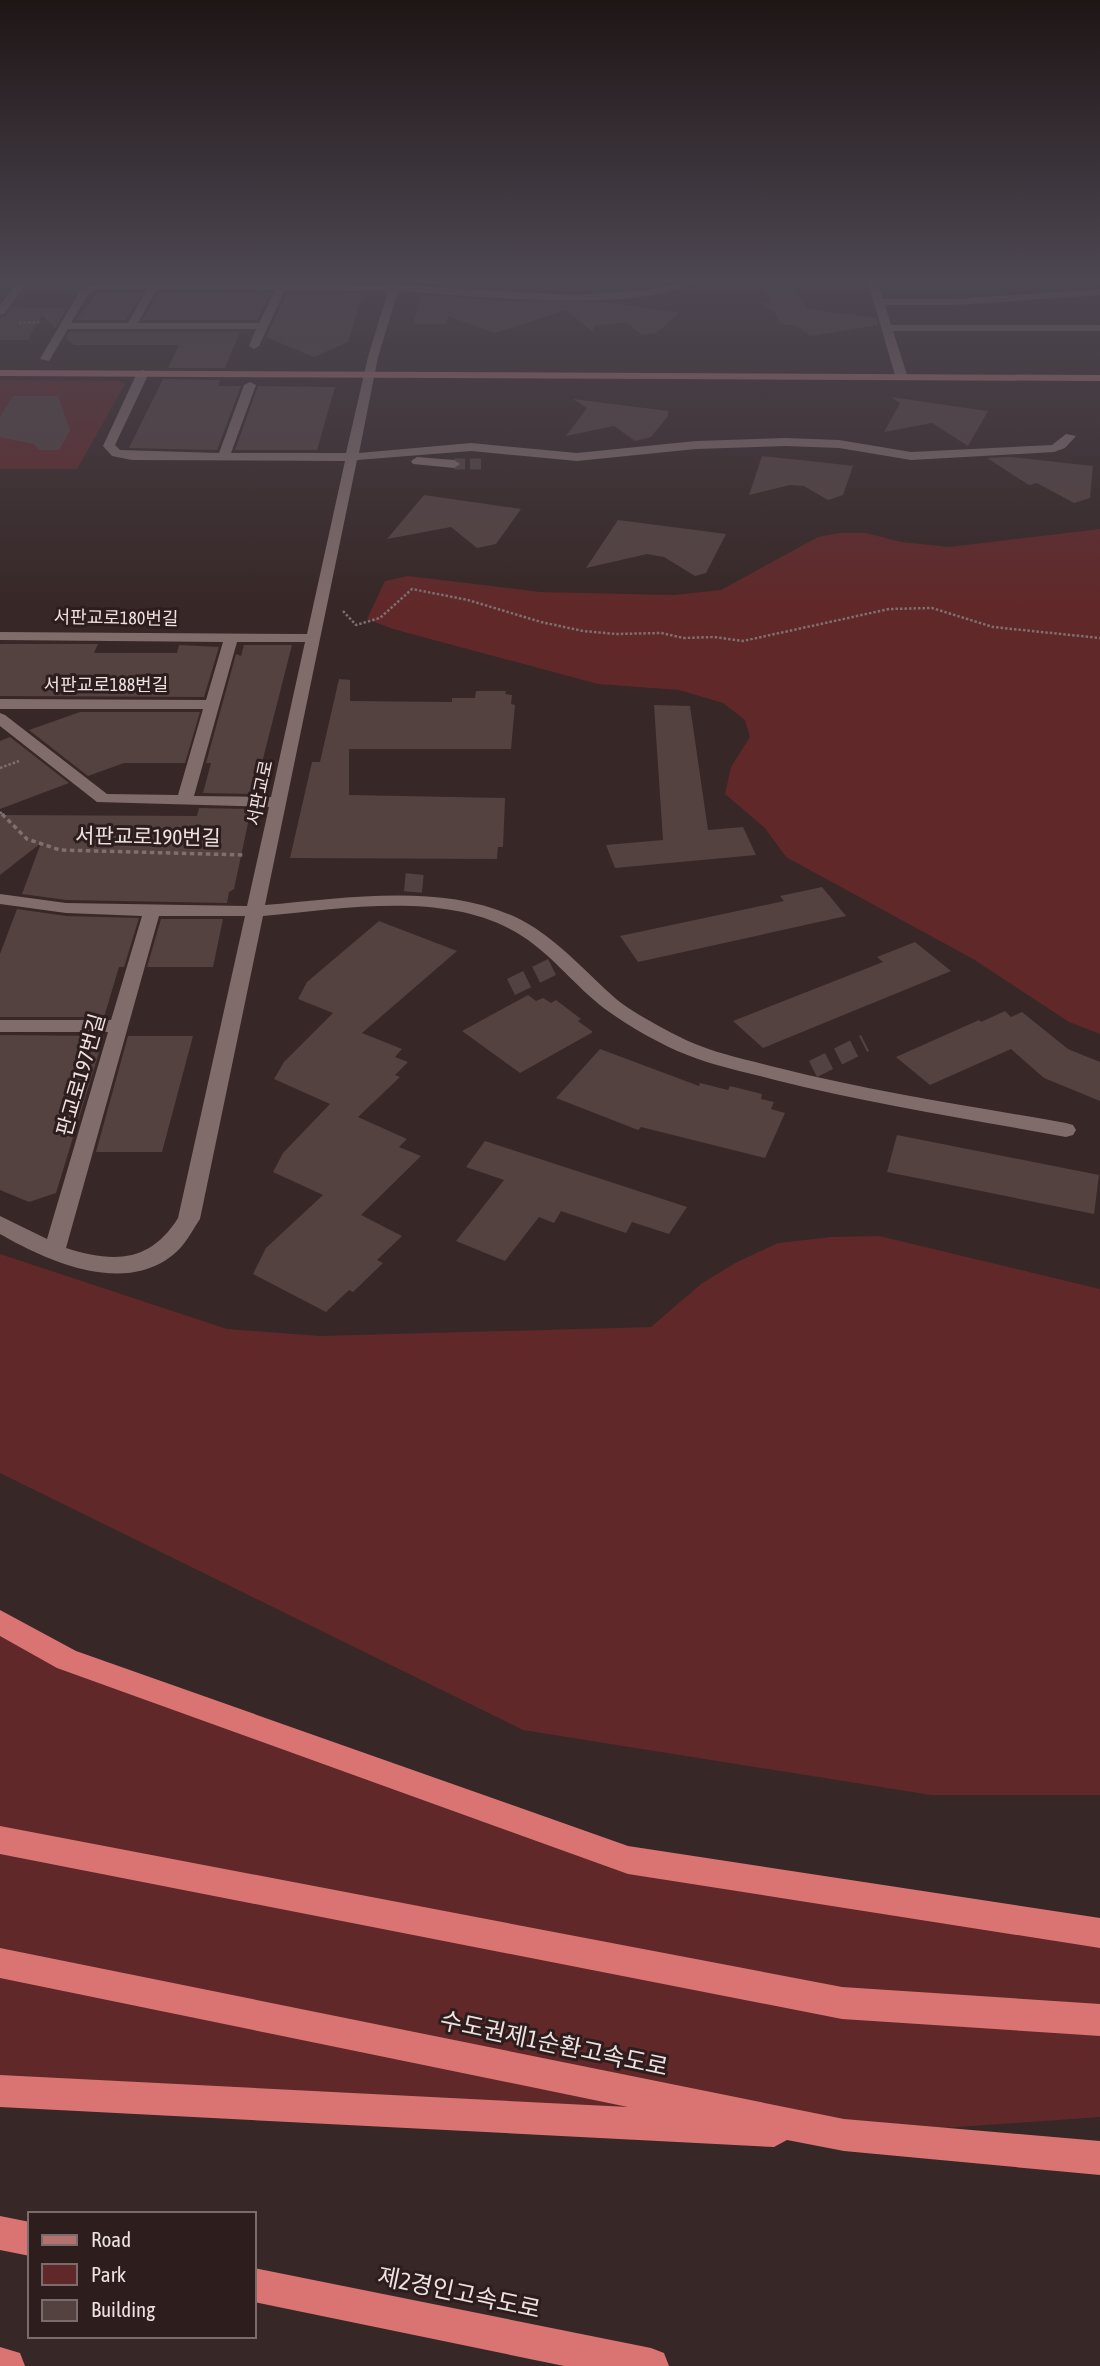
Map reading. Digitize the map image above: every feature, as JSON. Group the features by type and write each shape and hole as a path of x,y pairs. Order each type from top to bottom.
{"highway":[{"path":"0,1622 67,1660 628,1860 1100,1933"},
{"path":"0,1840 842,2003 1100,2020"},
{"name":"수도권제1순환고속도로","path":"0,1963 844,2135 1100,2158"},
{"path":"0,2091 844,2135"},
{"path":"0,2233 28,2239"},
{"name":"제2경인고속도로","path":"256,2285 652,2366"},
{"path":"0,2365 7,2366"}],"street":[{"path":"136,389 109,446 111,450 132,456 352,457 471,447 577,457 696,445 794,442 835,454 886,452 911,456 1040,449 1061,445 1070,436"},
{"path":"225,456 248,389"},
{"name":"서판교로","path":"54,1252 103,1265 134,1263 160,1254 176,1240 190,1219 366,389"},
{"path":"384,454 434,464 454,464"},
{"name":"서판교로180번길","path":"0,636 314,638"},
{"path":"185,800 231,638"},
{"name":"서판교로188번길","path":"0,704 212,705"},
{"path":"0,719 103,799 278,802"},
{"path":"0,899 66,908 152,911 255,911 413,896 460,906 488,913 527,931 559,964 611,1004 680,1045 743,1067 793,1079 1066,1130"},
{"name":"판교로197번길","path":"54,1252 152,911"},
{"path":"0,1026 119,1026"},
{"path":"793,1079 813,1069"},
{"path":"0,1224 54,1252"}],"path":[{"path":"323,595 356,625 369,626 387,614 412,589 468,600 541,622 583,631 616,634 661,633 684,638 714,637 743,641 889,608 932,608 993,627 1100,638"},
{"name":"서판교로190번길","path":"0,812 27,839 60,850 267,855"}],"green space":[{"path":"0,389 122,389 77,469 0,469"},
{"path":"1100,529 1100,1034 1069,1022 973,959 786,857 765,828 725,794 731,767 750,737 745,720 723,703 679,690 598,684 393,629 367,619 385,581 408,576 540,592 674,595 721,590 818,537 839,533 866,533 901,542 949,547"},
{"path":"879,1236 1100,1289 1100,1795 931,1795 523,1730 0,1473 0,1254 227,1329 320,1336 651,1327 701,1284 735,1263 778,1243 831,1237"},
{"path":"0,1622 628,1860 1100,1933 1100,2117 844,2135 0,2101"}],"building":[{"path":"158,389 240,389 217,450 129,448"},
{"path":"257,389 334,389 317,450 235,450"},
{"path":"13,396 58,396 70,430 59,450 39,450 34,444 0,437 0,417"},
{"path":"891,397 988,411 968,446 932,423 884,432 900,403"},
{"path":"573,399 668,411 668,416 651,437 635,441 614,426 566,436 587,408"},
{"path":"762,456 853,466 843,495 828,500 804,486 790,485 749,495"},
{"path":"1011,457 1093,466 1090,498 1074,503 1037,483 1029,485 987,458"},
{"path":"424,495 521,509 496,544 477,548 451,527 387,539"},
{"path":"618,520 726,534 706,573 695,576 664,557 647,554 586,568"},
{"path":"0,644 98,644 94,653 177,653 179,645 219,647 204,697 0,696"},
{"path":"244,645 292,645 254,794 203,793 211,763 206,763 236,654 241,656"},
{"path":"339,679 350,680 350,701 452,702 452,698 475,698 476,691 506,691 505,694 512,695 511,704 515,705 511,749 349,749 349,795 505,798 503,847 498,847 497,859 290,858 312,762 320,762"},
{"path":"654,705 690,706 708,830 743,827 756,855 615,868 606,845 663,840"},
{"path":"80,712 200,712 185,763 124,763 88,776 29,730"},
{"path":"10,737 69,783 0,809 0,741"},
{"path":"199,808 251,809 234,889 229,892 227,903 66,900 22,894 41,843 0,875 0,815 197,816"},
{"path":"822,887 846,916 638,962 620,936 784,901 780,896"},
{"path":"17,909 66,916 139,918 124,967 119,967 104,1017 0,1017 0,954"},
{"path":"161,919 223,919 213,967 147,967"},
{"path":"379,921 457,951 362,1033 402,1049 395,1057 408,1062 395,1075 400,1077 358,1117 407,1139 399,1147 421,1156 361,1215 402,1236 377,1260 383,1263 353,1292 349,1290 326,1312 253,1274 266,1248 323,1195 273,1172 283,1153 330,1104 274,1079 284,1062 333,1013 298,999 307,982"},
{"path":"915,942 951,971 763,1048 733,1021 883,962 877,957"},
{"path":"528,995 536,1001 543,998 551,1003 556,1000 593,1032 520,1073 462,1031"},
{"path":"1005,1011 1011,1017 1022,1012 1068,1049 1100,1062 1100,1101 1044,1078 1011,1049 930,1085 896,1057"},
{"path":"0,1035 104,1036 56,1193 29,1202 0,1190"},
{"path":"128,1036 193,1036 162,1152 96,1152"},
{"path":"600,1049 699,1086 700,1083 728,1090 730,1086 762,1094 761,1099 774,1102 771,1109 785,1113 765,1158 641,1127 638,1130 556,1098"},
{"path":"897,1135 1099,1175 1094,1214 887,1172"},
{"path":"485,1141 687,1207 669,1234 632,1222 626,1233 561,1211 554,1223 539,1217 505,1261 456,1241 504,1180 466,1167"}],"tunnel":[{"path":"454,464 486,464"},
{"path":"413,892 415,870"},
{"path":"511,987 552,967"},
{"path":"813,1069 865,1043"}]}
